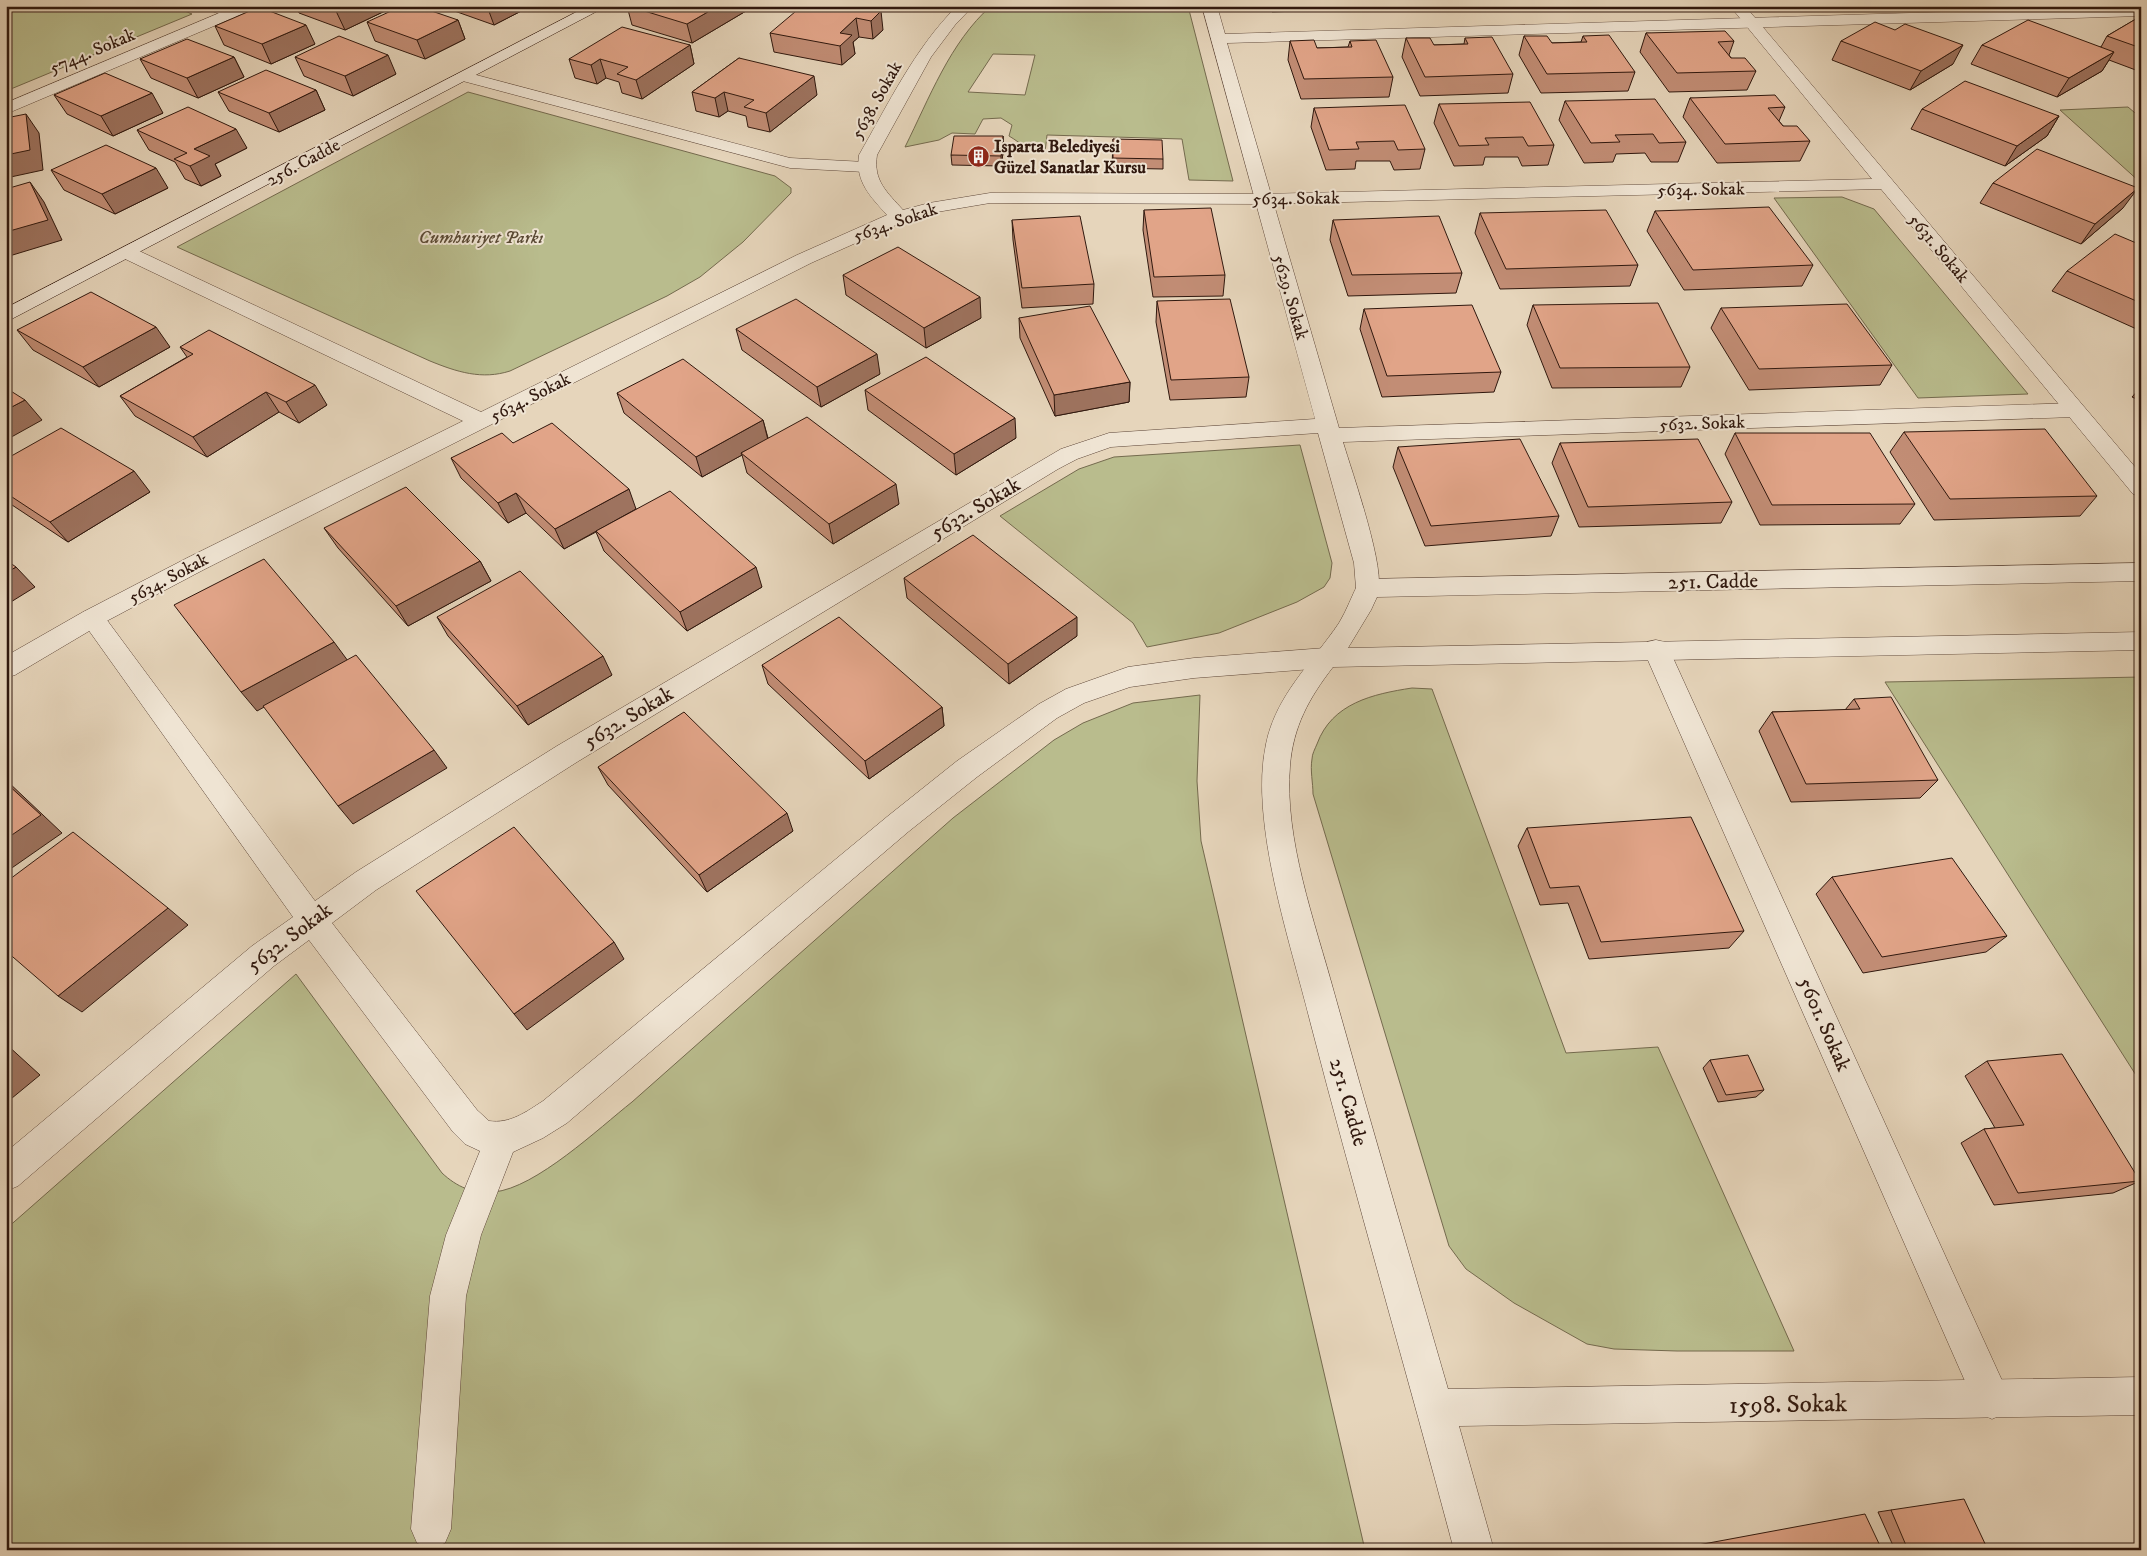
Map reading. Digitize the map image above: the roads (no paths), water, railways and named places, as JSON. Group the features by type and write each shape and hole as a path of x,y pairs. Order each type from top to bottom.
{"street":[{"path":"212,6 232,14"},
{"name":"5744. Sokak","path":"6,109 249,6"},
{"name":"256. Cadde","path":"6,316 600,6"},
{"name":"5638. Sokak","path":"899,217 867,178 865,167 868,154 920,62 947,24 966,6"},
{"name":"5629. Sokak","path":"1209,6 1366,563 1368,588"},
{"name":"5631. Sokak","path":"1737,6 2141,489"},
{"path":"1218,38 2141,11"},
{"path":"465,77 790,163 865,167"},
{"name":"5634. Sokak","path":"6,668 92,618 195,564 804,259 899,217 929,208 990,198 1264,199 1886,184"},
{"path":"128,253 482,421"},
{"name":"5632. Sokak","path":"6,1174 213,997 311,919 402,857 828,595 1069,454 1109,440 1129,438 1328,430 2074,410"},
{"name":"251. Cadde","path":"1474,1550 1320,1002 1293,891 1278,816 1276,777 1280,744 1287,719 1297,696 1354,623 1368,588 2141,572"},
{"path":"92,618 311,919 465,1121 475,1131 487,1138 502,1138 535,1125 555,1112 905,818 967,769 1048,711 1102,684 1136,676 1202,668 1326,658 2141,641"},
{"name":"5601. Sokak","path":"1656,650 1992,1400"},
{"path":"431,1529 448,1296 460,1240 502,1138"},
{"name":"1598. Sokak","path":"1434,1408 2141,1396"}],"place":[{"name":"Isparta Belediyesi Güzel Sanatlar Kursu","path":"978,156"}],"park label":[{"name":"Cumhuriyet Parkı","path":"481,237"}]}
